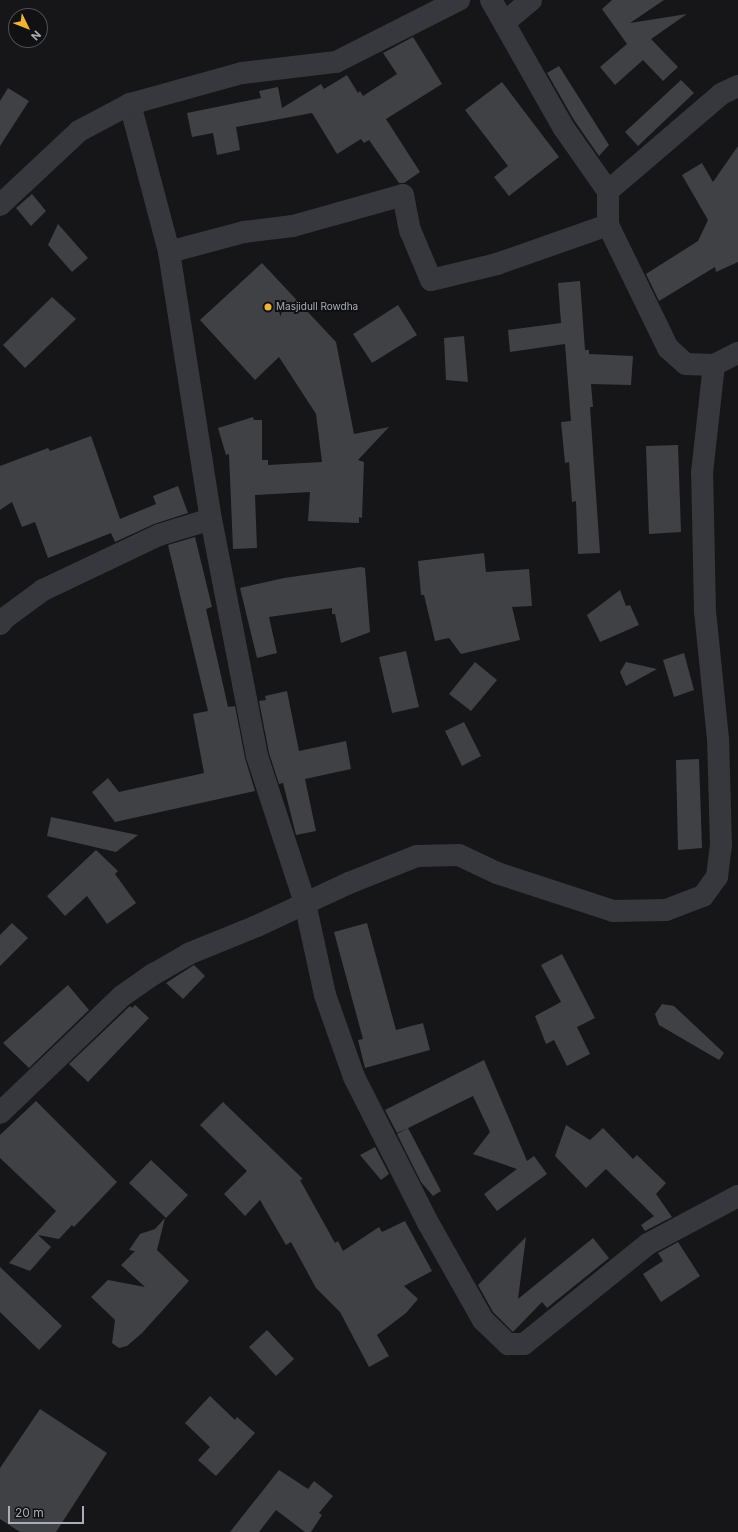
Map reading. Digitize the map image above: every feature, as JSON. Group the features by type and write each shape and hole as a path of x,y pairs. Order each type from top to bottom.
{"street":[{"path":"0,205 79,131 130,104 242,73 336,62 459,0"},
{"path":"491,0 505,22 563,127 608,191 608,226 668,348 686,364 714,365 738,353"},
{"path":"505,22 531,0"},
{"path":"608,191 721,94 738,86"},
{"path":"130,104 169,252 211,519 257,756 305,903 325,995 354,1077 427,1221 483,1320 508,1344 524,1344 648,1244 738,1196"},
{"path":"169,252 244,232 293,226 403,195 410,230 430,280 497,264 608,226"},
{"path":"0,1113 122,996 154,974 188,954 417,856 459,855 497,873 613,911 666,910 703,896 717,877 721,845 718,739 705,612 702,473 714,365"},
{"path":"0,624 5,618 43,590 159,535 211,519"}],"building":[{"path":"612,0 664,0 630,23 687,14 651,39 678,67 663,81 643,60 615,85 600,67 627,44 602,9"},
{"path":"413,37 442,84 386,119 420,172 404,183 399,183 369,140 364,143 361,139 337,154 312,113 236,127 240,150 217,155 213,133 192,137 187,113 261,98 259,91 278,87 282,108 321,84 324,89 347,75 358,93 360,91 363,96 397,74 383,53"},
{"path":"559,66 609,145 599,156 574,120 547,73"},
{"path":"681,80 694,93 638,146 625,132"},
{"path":"502,82 559,157 509,196 494,177 508,166 465,110"},
{"path":"8,88 29,101 0,146 0,101"},
{"path":"738,146 738,262 716,272 715,267 659,301 646,274 698,241 708,220 682,175 702,163 713,182"},
{"path":"32,194 46,211 31,226 16,208"},
{"path":"58,224 88,258 72,272 48,245"},
{"path":"262,263 336,342 354,434 389,427 358,460 364,462 362,518 359,517 359,523 308,521 310,492 255,495 257,548 233,549 229,454 226,455 218,428 253,417 254,420 262,420 262,460 268,460 268,465 322,462 316,414 279,357 255,380 200,320"},
{"path":"580,281 585,350 589,350 589,354 633,356 631,385 591,384 593,407 590,407 600,553 578,554 576,501 572,502 569,462 565,463 561,422 571,421 565,344 510,352 508,330 561,323 558,283"},
{"path":"52,297 76,319 25,368 3,345"},
{"path":"398,305 417,335 372,363 353,334"},
{"path":"464,336 468,382 446,380 444,338"},
{"path":"91,436 120,519 156,504 153,496 178,486 188,513 154,524 115,542 111,533 48,558 35,522 22,527 12,502 0,510 0,466 48,448 50,451"},
{"path":"678,445 681,532 649,534 646,446"},
{"path":"195,537 212,607 206,609 228,707 235,706 245,758 255,791 115,822 92,792 108,778 119,792 204,773 193,714 208,711 168,545"},
{"path":"484,553 486,572 529,569 532,606 512,607 520,640 461,654 449,638 435,641 424,595 421,595 418,561"},
{"path":"361,567 365,568 370,632 341,643 335,614 332,614 332,608 269,617 277,653 257,658 240,588 284,578"},
{"path":"620,590 626,606 630,605 639,625 600,642 587,615"},
{"path":"406,651 419,707 392,713 379,657"},
{"path":"684,653 694,690 674,697 663,660"},
{"path":"475,662 497,680 471,711 449,694"},
{"path":"626,662 657,669 626,686 620,672"},
{"path":"287,691 299,751 346,741 351,769 305,779 316,831 296,835 283,783 279,784 269,753 259,701 266,700 265,696"},
{"path":"464,722 481,756 462,766 445,731"},
{"path":"699,759 702,848 678,850 676,760"},
{"path":"51,817 138,835 116,852 47,836"},
{"path":"96,850 118,871 115,874 136,903 107,924 87,896 65,916 47,896"},
{"path":"12,923 28,938 0,966 0,935"},
{"path":"367,923 396,1030 423,1023 430,1050 365,1068 358,1040 363,1039 334,932"},
{"path":"562,954 595,1018 577,1027 590,1054 567,1066 554,1040 546,1044 535,1016 561,1002 541,965"},
{"path":"194,965 205,976 183,999 166,983"},
{"path":"68,985 89,1010 29,1068 3,1043"},
{"path":"662,1004 674,1006 724,1053 719,1060 659,1025 655,1014"},
{"path":"135,1005 149,1018 88,1082 69,1064 130,1006 132,1008"},
{"path":"484,1060 527,1161 534,1156 547,1174 497,1211 484,1194 517,1169 473,1154 490,1132 473,1096 397,1133 385,1110"},
{"path":"36,1101 117,1182 74,1227 72,1225 59,1239 38,1235 51,1247 30,1271 9,1263 56,1211 0,1158 0,1135"},
{"path":"223,1102 303,1179 300,1180 335,1243 338,1241 343,1251 379,1227 382,1232 405,1221 432,1271 404,1286 418,1299 406,1313 377,1335 389,1356 369,1367 340,1312 316,1288 291,1242 286,1245 260,1200 245,1216 224,1194 247,1171 200,1125"},
{"path":"566,1125 590,1140 603,1128 633,1159 637,1155 666,1183 656,1194 672,1217 645,1231 641,1225 654,1216 606,1169 586,1188 555,1156"},
{"path":"408,1128 441,1191 433,1196 421,1182 397,1134"},
{"path":"375,1147 389,1174 381,1180 360,1155"},
{"path":"151,1160 188,1195 166,1218 129,1183"},
{"path":"165,1218 157,1250 189,1281 142,1333 127,1346 119,1348 112,1343 115,1320 91,1297 108,1280 145,1287 121,1265 135,1251 129,1250 140,1234 155,1229"},
{"path":"526,1237 518,1299 593,1238 609,1258 547,1308 542,1302 513,1332 493,1312 478,1285"},
{"path":"678,1242 700,1276 661,1302 643,1274 663,1261 658,1253"},
{"path":"0,1267 62,1326 39,1350 0,1312"},
{"path":"267,1330 294,1359 276,1376 249,1347"},
{"path":"210,1396 235,1420 237,1417 255,1433 216,1476 198,1460 210,1447 185,1423"},
{"path":"40,1409 107,1453 56,1532 20,1532 0,1519 0,1468"},
{"path":"279,1470 308,1489 314,1481 333,1496 319,1513 322,1515 311,1532 305,1532 276,1510 259,1532 230,1532"}],"place":[{"name":"Masjidull Rowdha","path":"268,307"}]}
